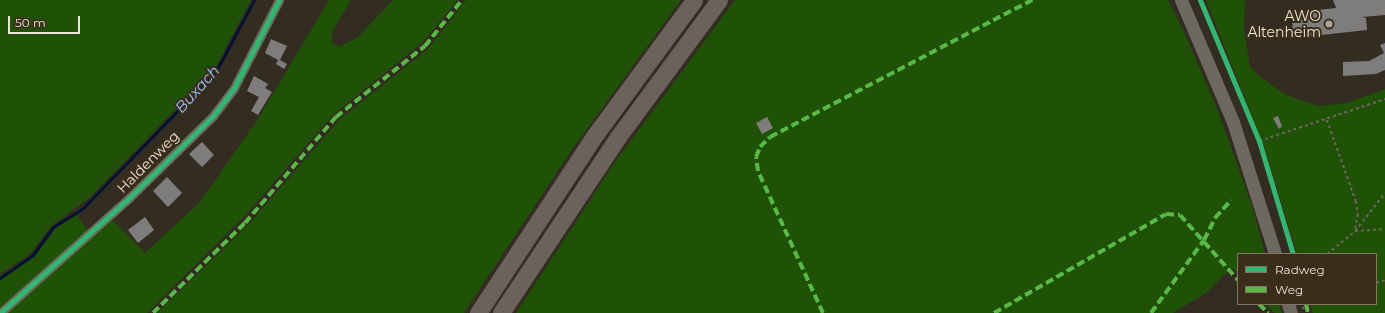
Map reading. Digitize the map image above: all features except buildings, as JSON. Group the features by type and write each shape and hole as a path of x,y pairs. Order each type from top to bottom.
{"highway":[{"path":"478,313 595,135 694,0"},
{"path":"501,313 618,137 719,0"}],"main road":[{"path":"1181,0 1235,129 1275,253"}],"street":[{"name":"Haldenweg","path":"0,313 129,198 213,116 234,88 279,0"}],"path":[{"path":"1260,141 1327,120 1385,99"},
{"path":"1327,120 1356,201 1358,214 1356,231"},
{"path":"1328,253 1356,231 1385,193"},
{"path":"1356,231 1385,229"},
{"path":"1299,313 1307,305"}],"green space":[{"path":"0,0 251,0 214,70 90,197 52,225 30,254 0,274"},
{"path":"329,0 351,0 333,30 331,42 339,47 358,37 393,0 458,0 423,42 333,115 241,220 147,313 4,313 111,219 145,253 200,202 258,119"},
{"path":"466,0 681,0 571,151 464,313 157,313 249,224 339,120 429,48"},
{"path":"735,0 1168,0 1184,32 1218,111 1253,209 1265,253 1237,253 1237,273 1231,268 1206,293 1173,313 516,313 618,158"},
{"path":"1206,0 1245,0 1244,31 1250,67 1259,76 1286,95 1318,106 1347,103 1385,89 1385,313 1313,313 1310,305 1377,305 1377,253 1297,253 1265,149"},
{"path":"77,215 88,231 0,308 0,280 34,257 57,227"},
{"path":"1265,305 1279,305 1282,313 1275,313"}],"waterway":[{"name":"Buxach","path":"0,278 32,256 53,227 82,209 216,71 254,0"}],"marked path":[{"path":"153,313 245,223 336,117 425,46 462,0"},
{"path":"823,313 758,171 756,157 760,147 770,137 1032,0"},
{"path":"1151,313 1204,240 1215,218 1231,200"},
{"path":"994,313 1166,214 1180,215 1237,279"},
{"path":"1260,305 1268,313"},
{"path":"1306,305 1308,313"}],"cycle path":[{"path":"0,313 129,198 213,116 234,88 279,0"},
{"path":"1200,0 1259,141 1293,253"}],"place":[{"name":"AWO Altenheim","path":"1329,24"}]}
